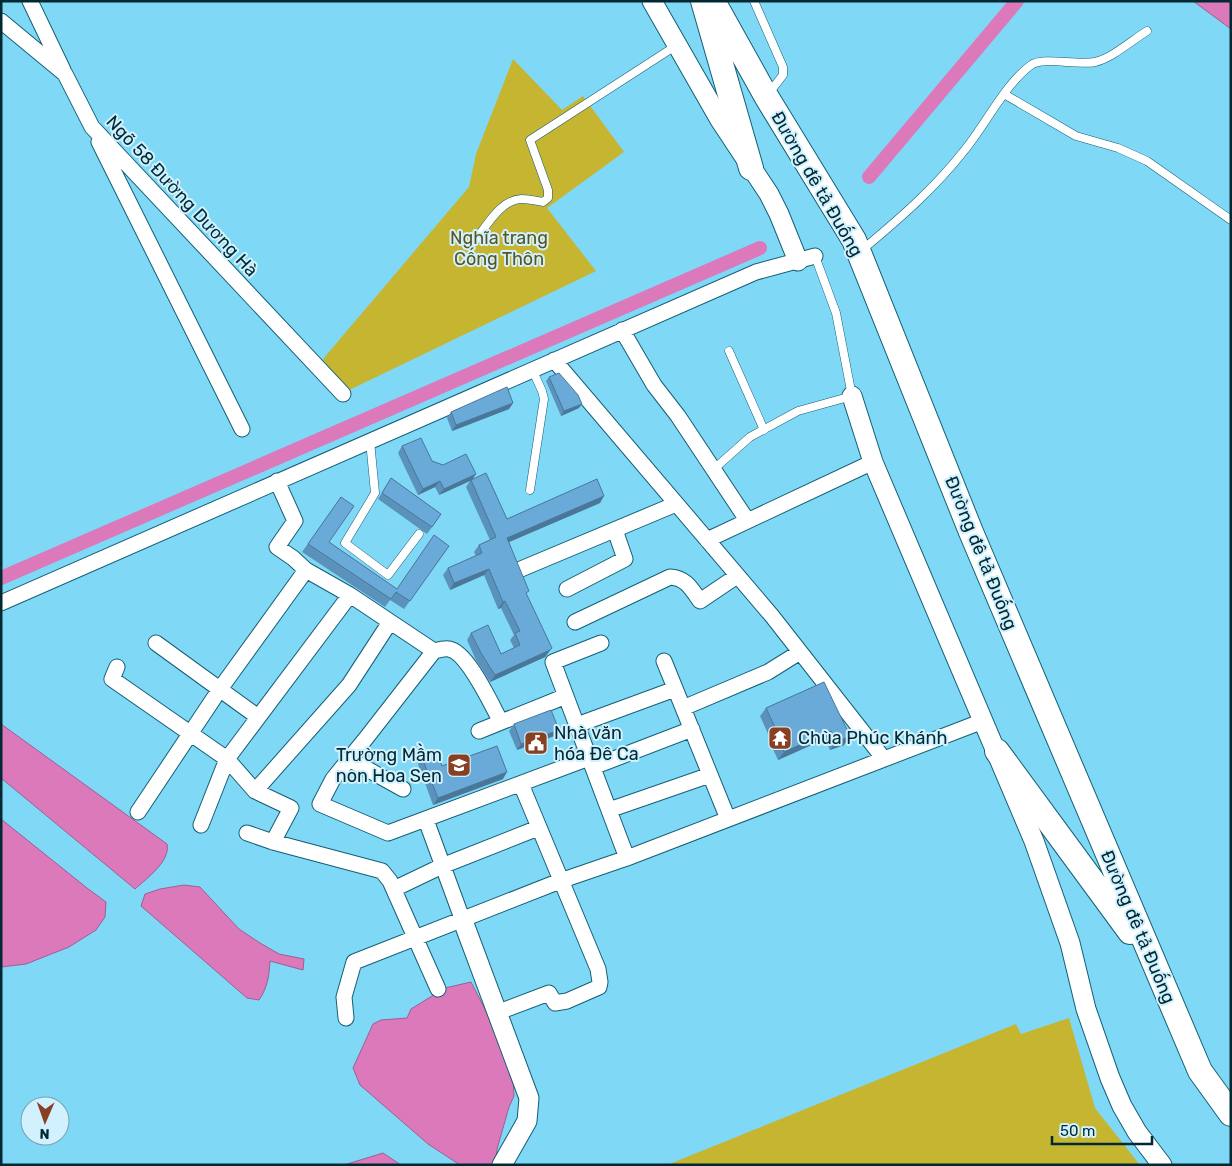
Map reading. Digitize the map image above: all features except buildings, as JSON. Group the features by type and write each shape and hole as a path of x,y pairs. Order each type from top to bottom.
{"main road":[{"path":"703,1 751,168"},
{"name":"Đường đê tả Đuống","path":"713,1 766,96 854,240 975,541 1200,1071 1231,1114"},
{"path":"996,751 1154,964"}],"street":[{"path":"30,1 65,74"},
{"path":"1,603 756,272 806,258 779,214 765,186 720,120 652,1"},
{"name":"Ngõ 58 Đường Dương Hà","path":"1,21 65,74 92,127 343,394"},
{"path":"92,127 242,429"},
{"path":"622,330 654,385 678,416 747,520"},
{"path":"554,360 738,576 884,759"},
{"path":"852,396 873,462 1034,841 1070,943 1086,1009 1110,1078 1122,1106 1137,1132 1162,1165"},
{"path":"707,540 873,462"},
{"path":"277,481 295,521 277,547 306,570 350,595 434,651 450,649 463,656 501,722"},
{"path":"521,569 676,504"},
{"path":"567,590 626,559 615,530"},
{"path":"138,812 220,690 306,570"},
{"path":"575,622 670,578 686,581 700,601 738,576"},
{"path":"201,825 226,759 350,595"},
{"path":"255,790 349,685 390,622"},
{"path":"156,643 258,717"},
{"path":"601,643 553,662 627,858"},
{"path":"434,651 332,779 320,804 388,833 521,784 692,729"},
{"path":"683,708 768,672 800,652"},
{"path":"664,661 728,819"},
{"path":"117,667 112,680 226,759 255,790 291,808 273,842"},
{"path":"578,725 675,689"},
{"path":"479,731 566,696"},
{"path":"346,1018 344,997 354,962 463,921 560,881 627,858 983,722"},
{"path":"349,760 403,789"},
{"path":"609,810 710,776"},
{"path":"496,1013 549,993 555,1003 567,1001 599,987 600,982 598,968 521,784"},
{"path":"426,820 529,1098 527,1121 502,1165"},
{"path":"394,888 442,866 538,828"},
{"path":"247,833 273,842 382,871 394,888 438,989"}],"lane":[{"path":"754,1 784,67 782,75 766,96"},
{"path":"859,252 933,186 964,152 1004,94 1030,65 1037,61 1075,64 1096,62 1110,56 1147,31"},
{"path":"474,242 501,207 512,200 522,198 543,202 548,198 548,190 530,140 677,45"},
{"path":"1004,94 1076,136 1118,148 1147,161 1231,220"},
{"path":"714,469 750,437 798,412 852,396 836,313 806,258"},
{"path":"729,351 764,430"},
{"path":"530,490 544,400 532,369"},
{"path":"370,441 375,492 345,543 388,576 419,534"}],"green space":[{"name":"Nghĩa trang Cống Thôn","path":"513,59 562,110 583,96 624,152 547,208 596,271 343,393 323,359 469,187 476,154"},
{"path":"1069,1018 1095,1108 1140,1165 667,1165 1016,1024 1021,1034"}],"shaded area":[{"path":"1193,1 1231,1 1231,29"},
{"path":"1,724 167,844 165,857 157,869 135,889 1,778"},
{"path":"1,819 106,902 105,917 96,930 69,947 26,964 1,967"},
{"path":"184,885 200,887 239,929 260,943 279,954 304,959 303,970 270,961 268,981 259,1000 247,998 141,906 145,894"},
{"path":"471,982 486,1011 513,1077 514,1096 509,1107 493,1165 460,1165 428,1144 360,1085 353,1068 373,1024 381,1020 407,1018 411,1009 445,988"},
{"path":"383,1153 401,1165 344,1165"}],"waterway":[{"path":"869,177 1017,1"},
{"path":"1,578 760,248"}],"place":[{"name":"Chùa Phúc Khánh","path":"780,738"},
{"name":"Nhà văn hóa Đê Ca","path":"536,743"},
{"name":"Trường Mầm non Hoa Sen","path":"459,765"}]}
